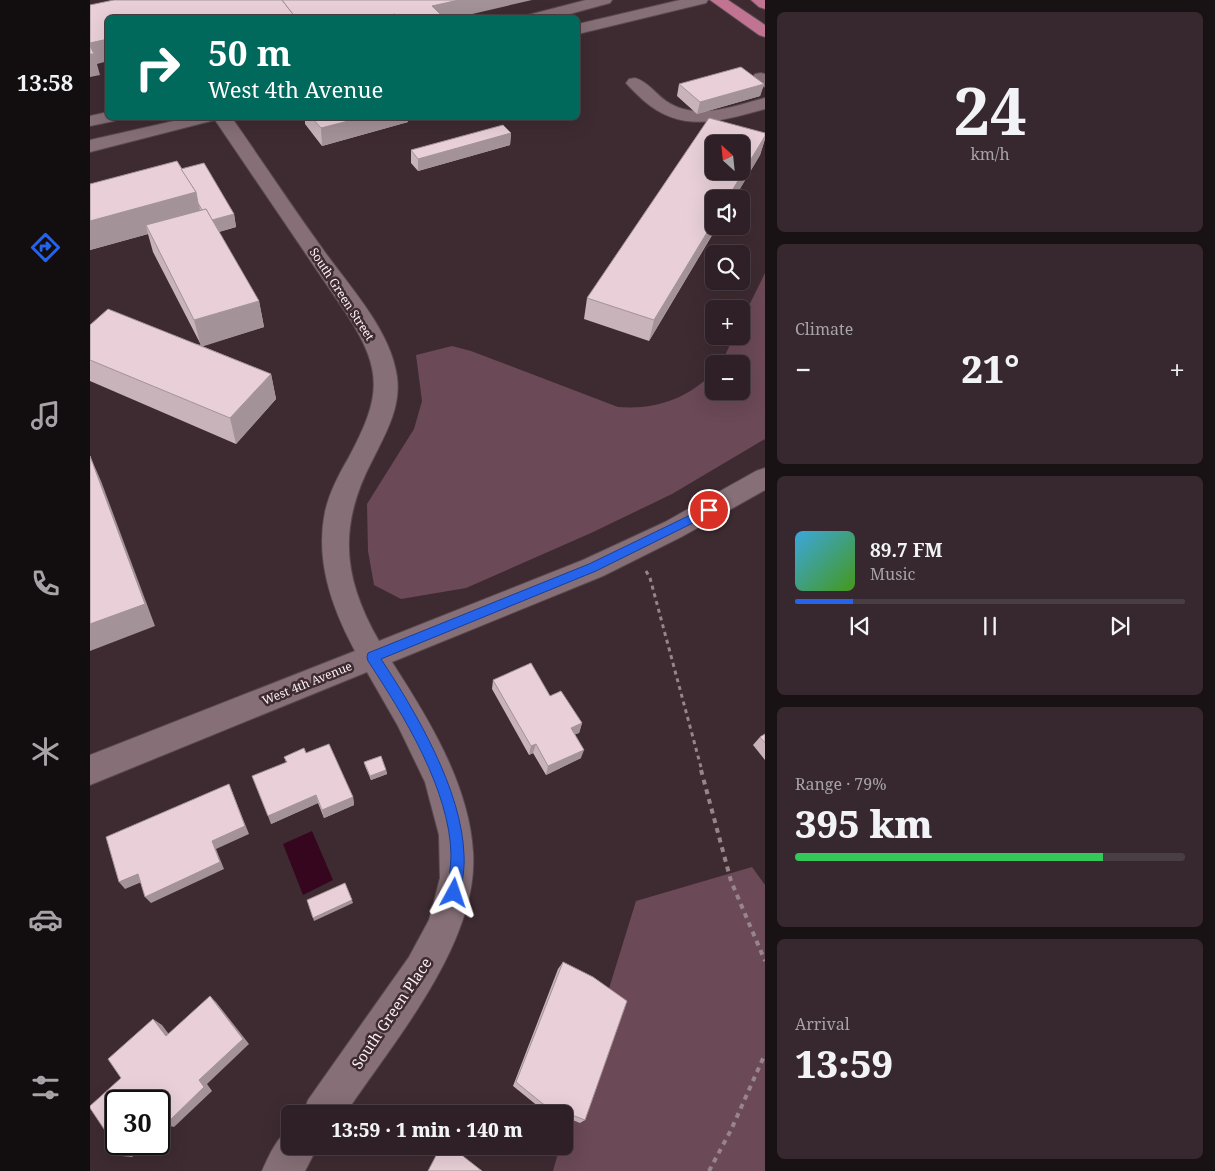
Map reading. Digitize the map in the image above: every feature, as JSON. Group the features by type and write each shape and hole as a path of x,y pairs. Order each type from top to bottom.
{"highway":[{"path":"718,0 765,32"},
{"path":"738,0 765,18"},
{"path":"759,0 765,4"}],"street":[{"path":"546,15 604,0"},
{"path":"580,29 700,0"},
{"path":"635,83 663,107 704,118 716,117 765,103"},
{"path":"90,121 105,118"},
{"path":"90,146 200,120"},
{"name":"South Green Street","path":"224,120 356,313 379,350 384,367 386,392 381,417 375,434 347,486 335,522 335,554 341,586 352,617 372,657"},
{"name":"West 4th Avenue","path":"90,770 553,585 632,550 726,501 765,478"},
{"name":"South Green Place","path":"328,1105 420,973 441,931 454,893 457,855 453,821 441,780 397,695 372,657"},
{"path":"282,1171 293,1155"}],"path":[{"path":"632,550 650,578 731,881 759,943 765,961"},
{"path":"710,1171 731,1130 765,1054"}],"shaded area":[{"path":"765,273 765,439 672,494 591,533 466,588 401,599 374,585 368,551 367,504 414,429 422,401 416,355 452,346 471,351 618,407 645,407 670,401 682,396 705,380 705,400 750,400 750,355 725,355 730,345 750,345 750,304"},
{"path":"312,831 333,880 303,895 283,844"},
{"path":"752,867 765,885 765,1171 553,1171 557,1155 573,1155 573,1105 636,901"}],"building":[{"path":"114,0 282,0 294,15 105,15 105,40 90,43 90,5"},
{"path":"282,0 459,0 432,6 441,15 294,15"},
{"path":"90,46 94,54 90,54"},
{"path":"741,67 764,84 700,102 679,84"},
{"path":"709,118 765,133 750,161 750,135 705,135 705,180 738,180 732,190 705,190 706,235 654,320 587,298"},
{"path":"314,120 352,120 321,128"},
{"path":"503,125 511,133 418,159 411,150"},
{"path":"177,161 196,192 90,221 90,184"},
{"path":"204,163 234,214 212,220 206,209 202,210 198,203 196,192 181,169"},
{"path":"206,209 259,301 194,320 146,225"},
{"path":"108,309 271,374 230,418 90,360 90,325"},
{"path":"90,456 145,604 90,624"},
{"path":"531,663 550,696 561,691 582,723 571,728 584,750 548,766 536,744 531,746 493,680"},
{"path":"765,734 765,743 760,737"},
{"path":"329,744 353,797 322,810 316,795 268,816 252,776 287,762 284,757 304,748 306,753"},
{"path":"381,756 386,770 370,776 364,762"},
{"path":"229,784 245,826 212,841 220,862 145,897 138,874 119,882 106,837"},
{"path":"345,883 352,900 313,918 307,900"},
{"path":"563,962 593,977 627,1001 585,1120 573,1115 573,1105 543,1104 516,1082"},
{"path":"210,996 243,1039 199,1080 204,1087 170,1120 170,1090 108,1090 121,1078 108,1059 153,1019 166,1036"},
{"path":"105,1092 105,1130 90,1108"},
{"path":"436,1155 462,1155 482,1171 428,1171"}],"route":[{"path":"454,893 457,855 453,821 441,780 397,695 372,657 592,568 632,550 709,510"}]}
